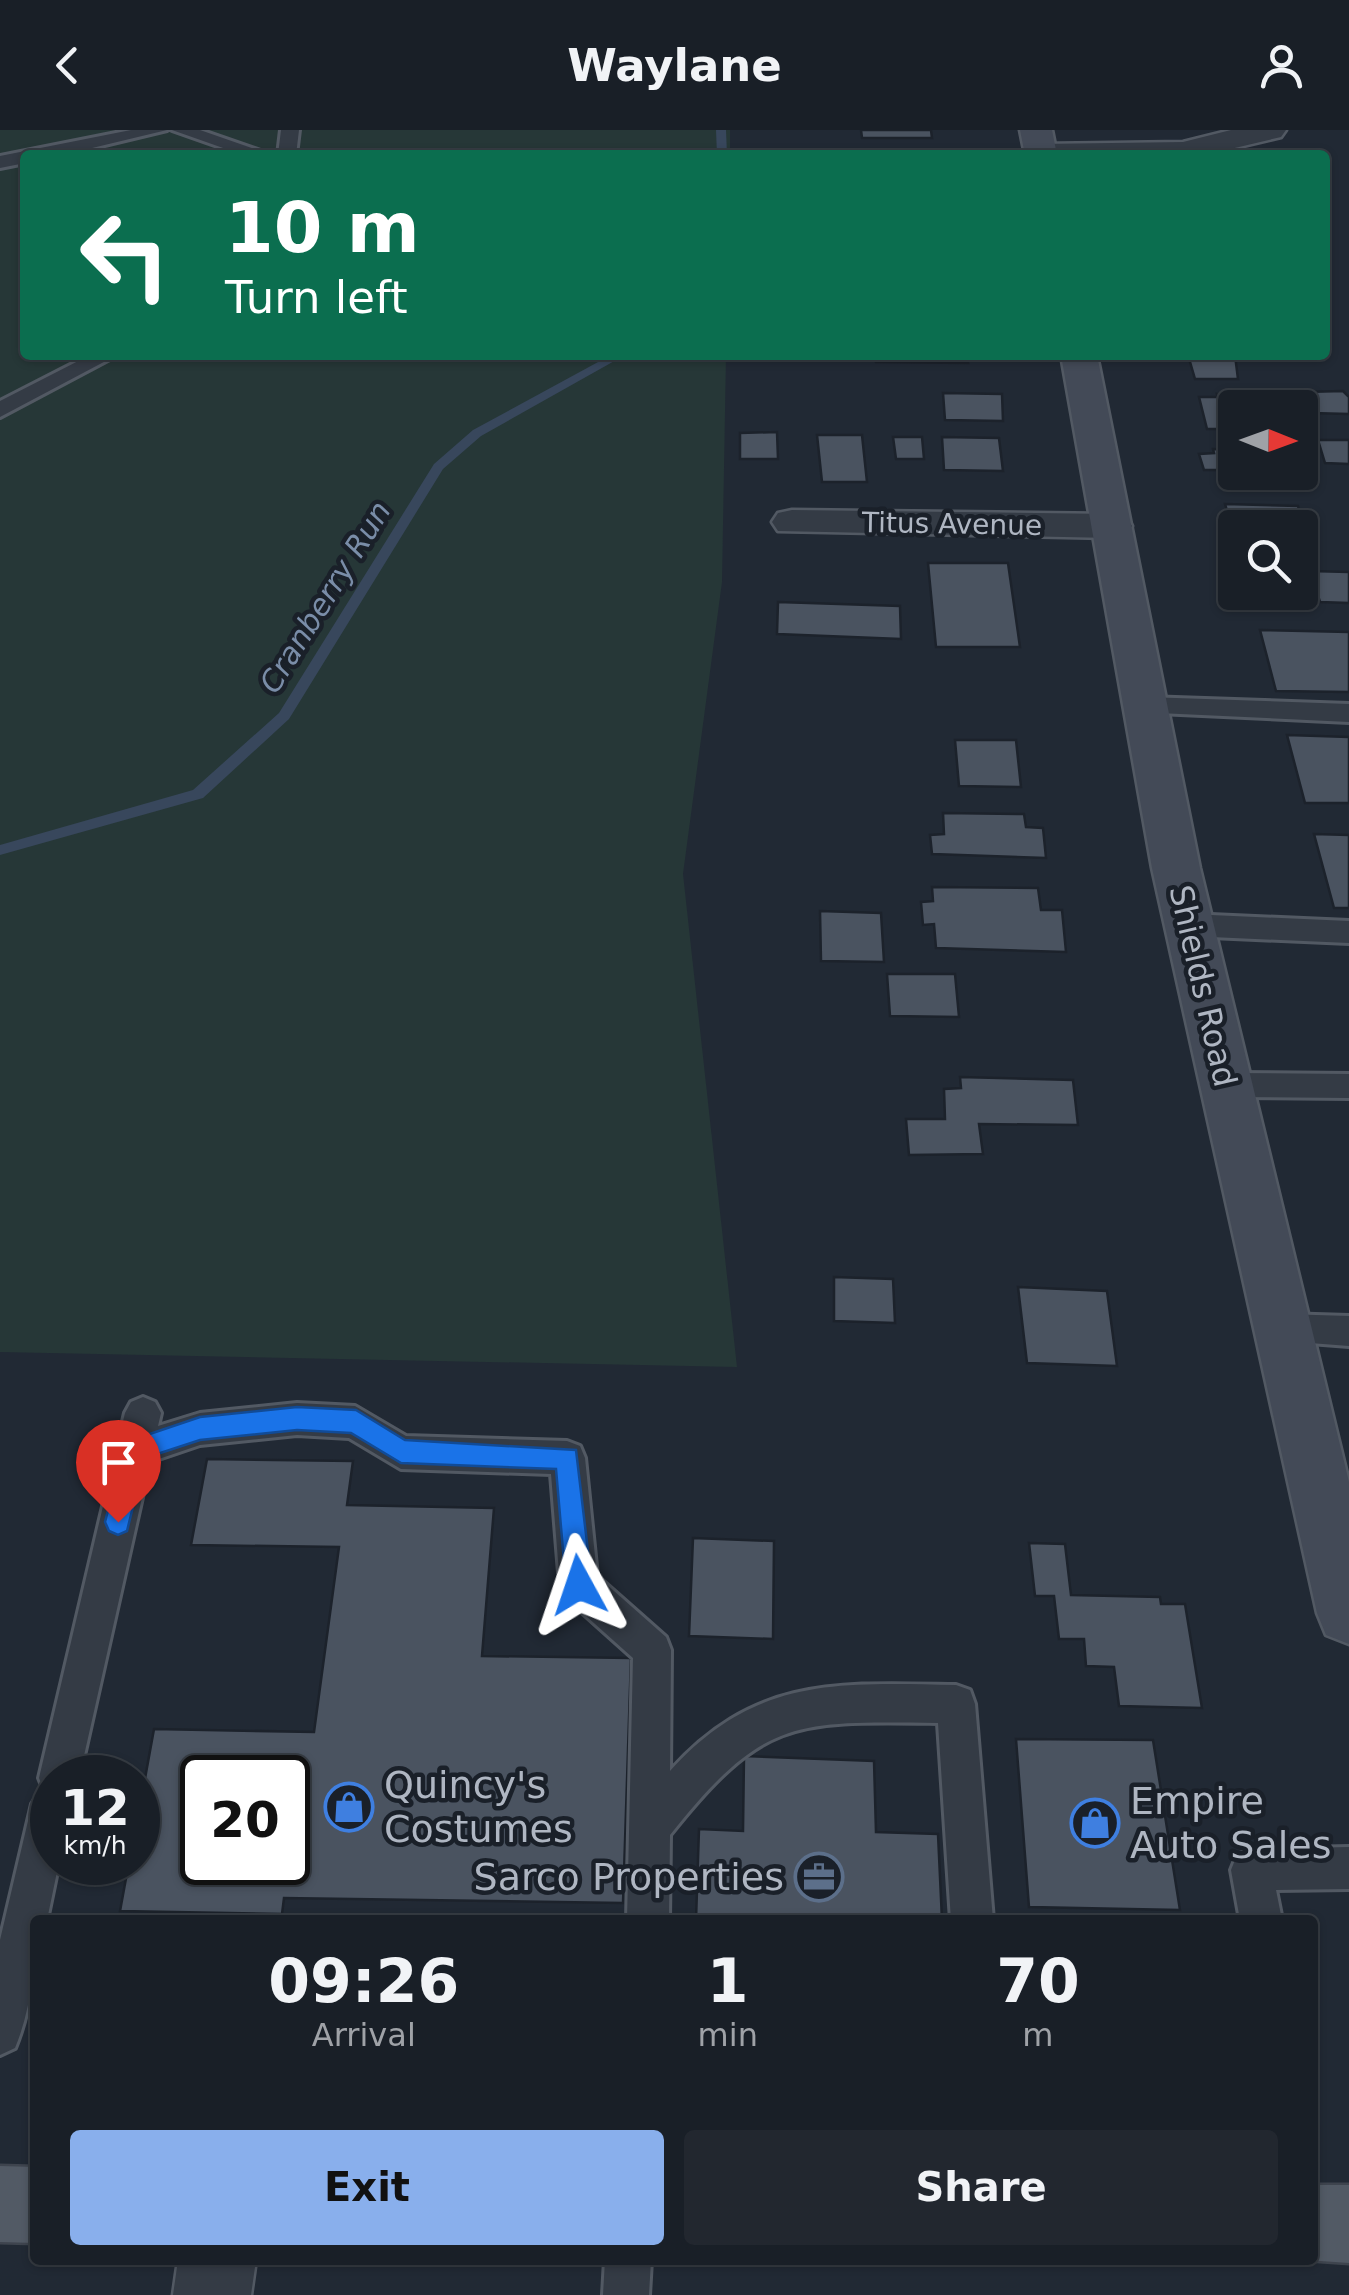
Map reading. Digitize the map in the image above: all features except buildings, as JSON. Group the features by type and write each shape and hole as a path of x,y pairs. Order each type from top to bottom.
{"main road":[{"name":"Shields Road","path":"1080,360 1188,925 1349,1613"},
{"path":"0,2204 30,2204"},
{"path":"1318,2224 1349,2224"}],"street":[{"path":"1040,146 1182,150 1270,130"},
{"name":"Titus Avenue","path":"792,522 1112,526"},
{"path":"212,2295 216,2265"}],"lane":[{"path":"60,150 158,130"},
{"path":"181,130 247,150"},
{"path":"0,410 96,360"},
{"path":"1146,706 1349,713"},
{"path":"1188,925 1349,932"},
{"path":"1226,1085 1349,1086"},
{"path":"1282,1329 1349,1330"},
{"path":"64,1755 144,1413"},
{"path":"134,1450 200,1429 297,1419 356,1422 401,1452 567,1458 579,1585 652,1650 648,1915"},
{"path":"650,1827 700,1765 756,1723 828,1704 956,1704 972,1915"},
{"path":"1260,1915 1252,1870 1349,1868"},
{"path":"34,1915 39,1885"},
{"path":"0,2034 24,1974 30,1938"},
{"path":"626,2295 628,2265"}],"shaded area":[{"path":"0,130 730,130 730,150 20,150 20,360 726,360 722,582 683,874 737,1367 0,1352"}],"waterway":[{"name":"Cranberry Run","path":"721,130 722,150"},
{"name":"Cranberry Run","path":"0,850 198,794 284,716 438,467 477,433 610,360"}],"place":[{"name":"Quincy's Costumes","path":"349,1807"},
{"name":"Empire Auto Sales","path":"1095,1823"},
{"name":"Sarco Properties","path":"819,1877"}],"route":[{"path":"118,1522 134,1450 200,1429 297,1419 356,1422 401,1452 567,1458 579,1585"}]}
